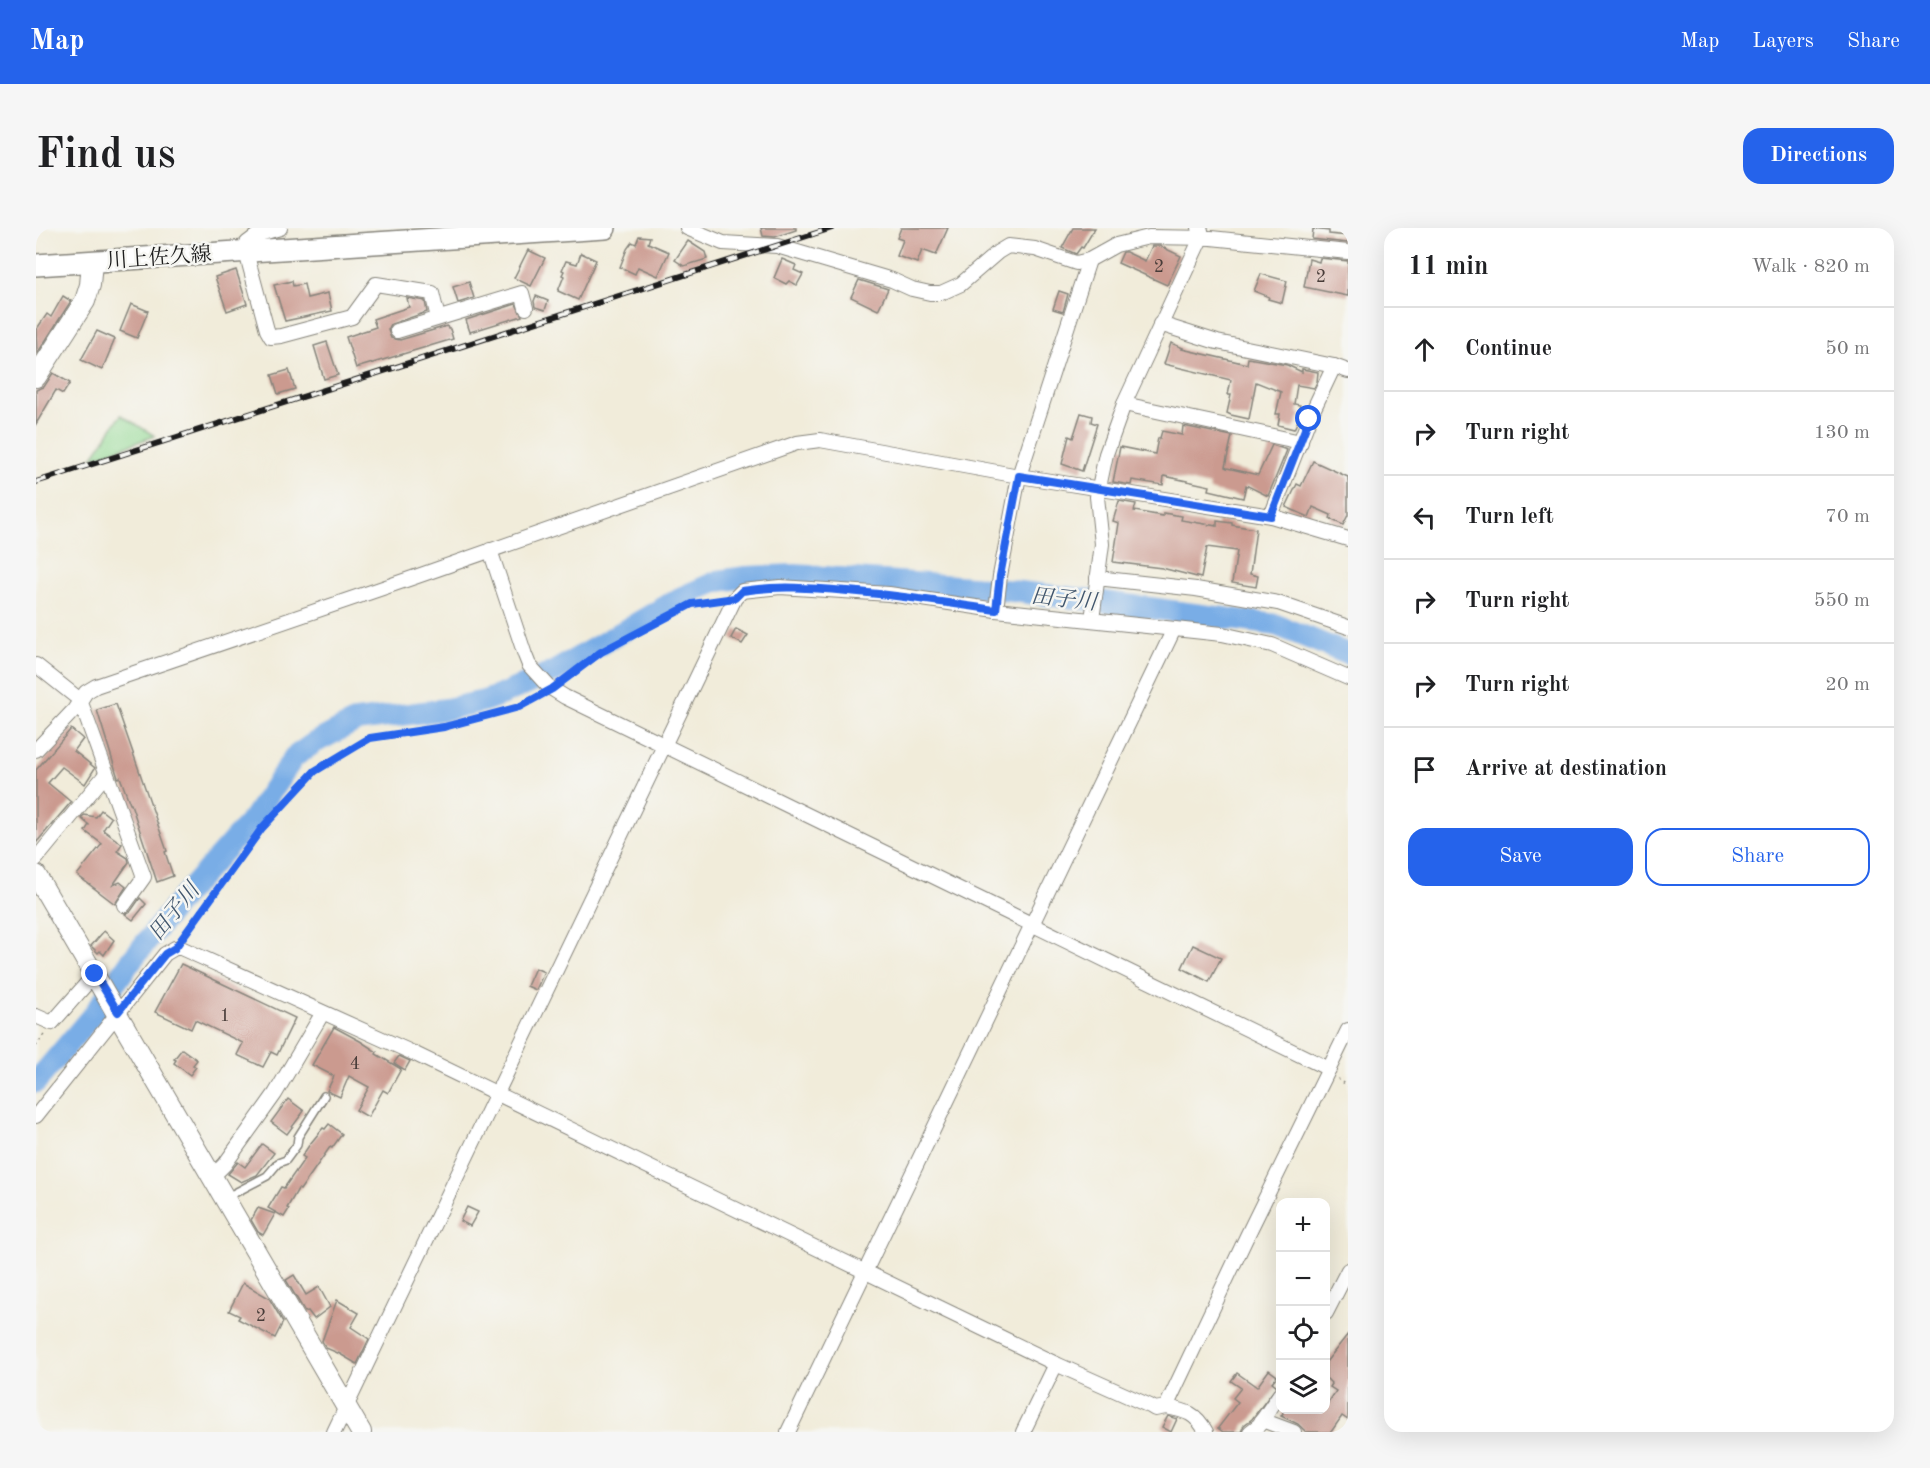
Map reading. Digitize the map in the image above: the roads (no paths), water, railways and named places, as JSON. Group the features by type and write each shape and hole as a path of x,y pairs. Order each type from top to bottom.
{"main road":[{"name":"川上佐久線","path":"36,265 603,228"}],"street":[{"path":"280,228 259,234 247,243 246,252 267,330 271,337 352,317 376,284 432,293 438,318"},
{"path":"687,228 723,243 777,246 930,293 941,293 961,284 1008,246 1035,249 1076,263 1089,260 1116,245 1149,237 1200,233 1348,252"},
{"path":"1093,616 1102,544 1097,497 1106,454 1124,404 1200,233"},
{"path":"996,606 1019,476 1089,260"},
{"path":"36,377 85,301 90,285 92,262"},
{"path":"397,331 522,293 526,308"},
{"path":"1160,324 1217,342 1334,366 1348,371"},
{"path":"1271,516 1309,419 1334,366"},
{"path":"1124,404 1301,442"},
{"path":"36,750 74,710 86,692 96,686 797,443 820,440 1019,476 1271,516 1348,538"},
{"path":"490,550 529,665 550,688 663,747 1329,1069"},
{"path":"1096,583 1196,589 1278,603 1348,627"},
{"path":"334,1432 735,598 742,591 790,587 889,594 1093,616 1258,641 1348,678"},
{"path":"788,1432 1174,629"},
{"path":"36,665 80,700 144,877 124,905"},
{"path":"36,859 106,774"},
{"path":"36,875 361,1432"},
{"path":"36,1116 116,1009 165,954 175,948 188,950 322,1014 411,1052 1056,1364 1155,1409 1166,1407 1193,1415 1199,1419 1206,1432"},
{"path":"36,1016 52,1023 97,978"},
{"path":"213,1176 225,1164 275,1094 322,1014"},
{"path":"1166,1407 1348,1030"},
{"path":"1330,1306 1348,1270"},
{"path":"1023,1432 1056,1364"},
{"path":"1251,1432 1276,1401"},
{"path":"1262,1420 1294,1432"}],"lane":[{"path":"226,1198 267,1176 278,1163 286,1160 297,1145 298,1137 324,1096"}],"waterway":[{"name":"田子川","path":"36,1082 96,1011 130,962 182,898 254,817 294,757 314,743 356,721 447,709 484,701 503,694 555,671 680,598 718,581 746,577 795,575 985,588 1082,599 1276,625 1348,654"}],"railway":[{"path":"36,482 832,228"}]}
